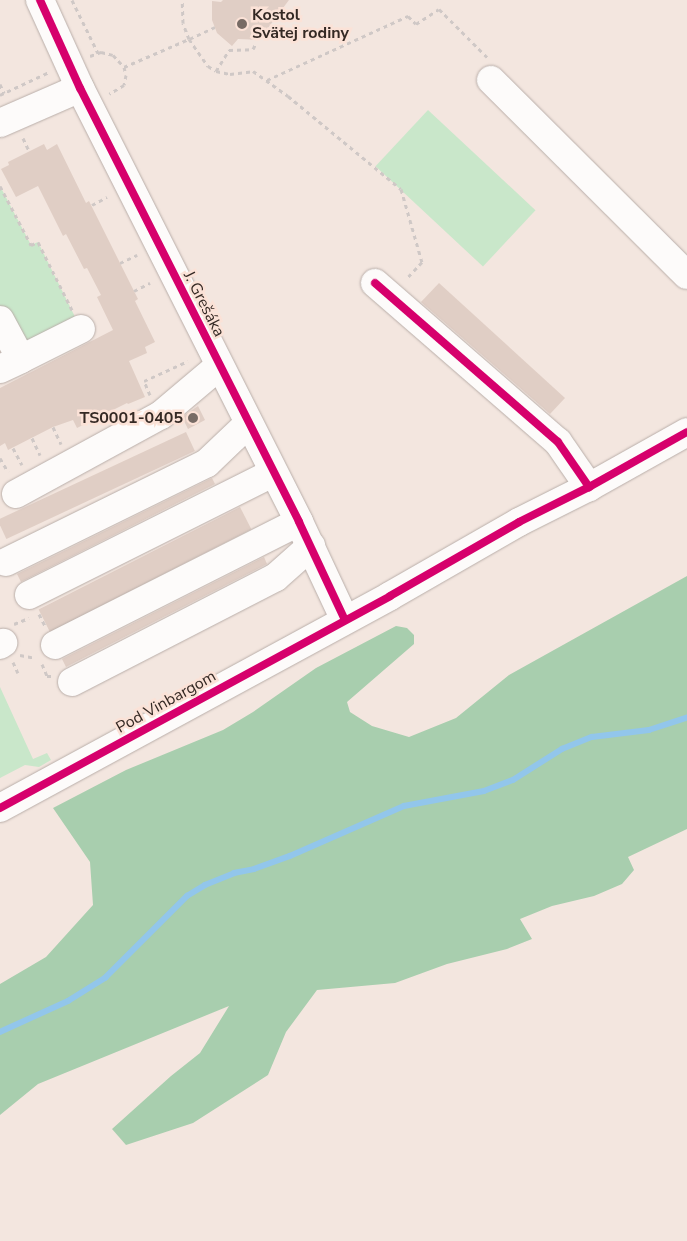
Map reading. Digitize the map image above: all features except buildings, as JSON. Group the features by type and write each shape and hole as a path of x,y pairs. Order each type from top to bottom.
{"street":[{"name":"J. Grešáka","path":"40,0 75,75 219,366 299,522 344,620"},
{"path":"492,72 687,275"},
{"path":"10,128 75,75"},
{"path":"382,289 558,442 589,487"},
{"path":"0,320 11,364 81,329"},
{"path":"17,482 161,416 219,366"},
{"path":"6,562 207,463 248,424"},
{"name":"Pod Vinbargom","path":"0,808 519,522 589,487 687,432"},
{"path":"34,605 273,473"},
{"path":"55,645 299,522"},
{"path":"72,682 276,578 310,546"}],"path":[{"path":"72,0 99,53 113,56 124,67 126,75 124,85 118,90"},
{"path":"182,0 183,23 189,38 197,53 216,71 230,74 253,71 341,139 400,189 422,262 382,289"},
{"path":"266,80 408,16 416,24 439,9 492,72"},
{"path":"124,67 215,27"},
{"path":"216,71 229,50 253,50 256,44"},
{"path":"0,95 75,75"},
{"path":"0,84 4,93"},
{"path":"10,128 29,151"},
{"path":"0,186 31,245 38,242 81,329"},
{"path":"103,189 112,206"},
{"path":"92,205 108,197"},
{"path":"132,247 140,262"},
{"path":"120,263 137,255"},
{"path":"147,276 155,291"},
{"path":"134,291 150,282"},
{"path":"153,402 144,381 189,360 185,351"},
{"path":"53,427 65,452"},
{"path":"32,438 44,462"},
{"path":"13,448 17,482"},
{"path":"0,457 17,482"},
{"path":"4,638 34,605"}],"green space":[{"path":"428,110 536,210 483,267 375,166"},
{"path":"0,186 31,245 38,242 81,329 21,359 0,320"},
{"path":"687,576 687,829 628,857 634,870 622,884 594,896 552,906 520,919 532,939 507,949 447,964 395,983 317,990 286,1032 268,1075 193,1123 126,1145 112,1129 171,1076 200,1053 229,1006 38,1084 0,1115 0,984 46,957 93,905 90,862 53,808 126,770 223,730 253,712 316,668 396,626 407,628 414,635 414,644 347,702 350,712 372,726 409,737 456,718 509,675"},
{"path":"0,687 33,759 47,753 51,760 39,767 25,765 0,778"}],"waterway":[{"path":"0,1032 68,1001 105,978 187,896 205,885 234,873 254,869 290,856 404,806 484,791 513,780 562,749 592,737 649,730 687,718"}],"cycle path":[{"path":"40,0 80,88 299,522 345,620"},
{"path":"375,283 558,442 589,487"},
{"path":"0,808 390,596 519,522 589,487 687,432"}],"place":[{"name":"Kostol Svätej rodiny","path":"242,24"},
{"name":"TS0001-0405","path":"193,418"}]}
